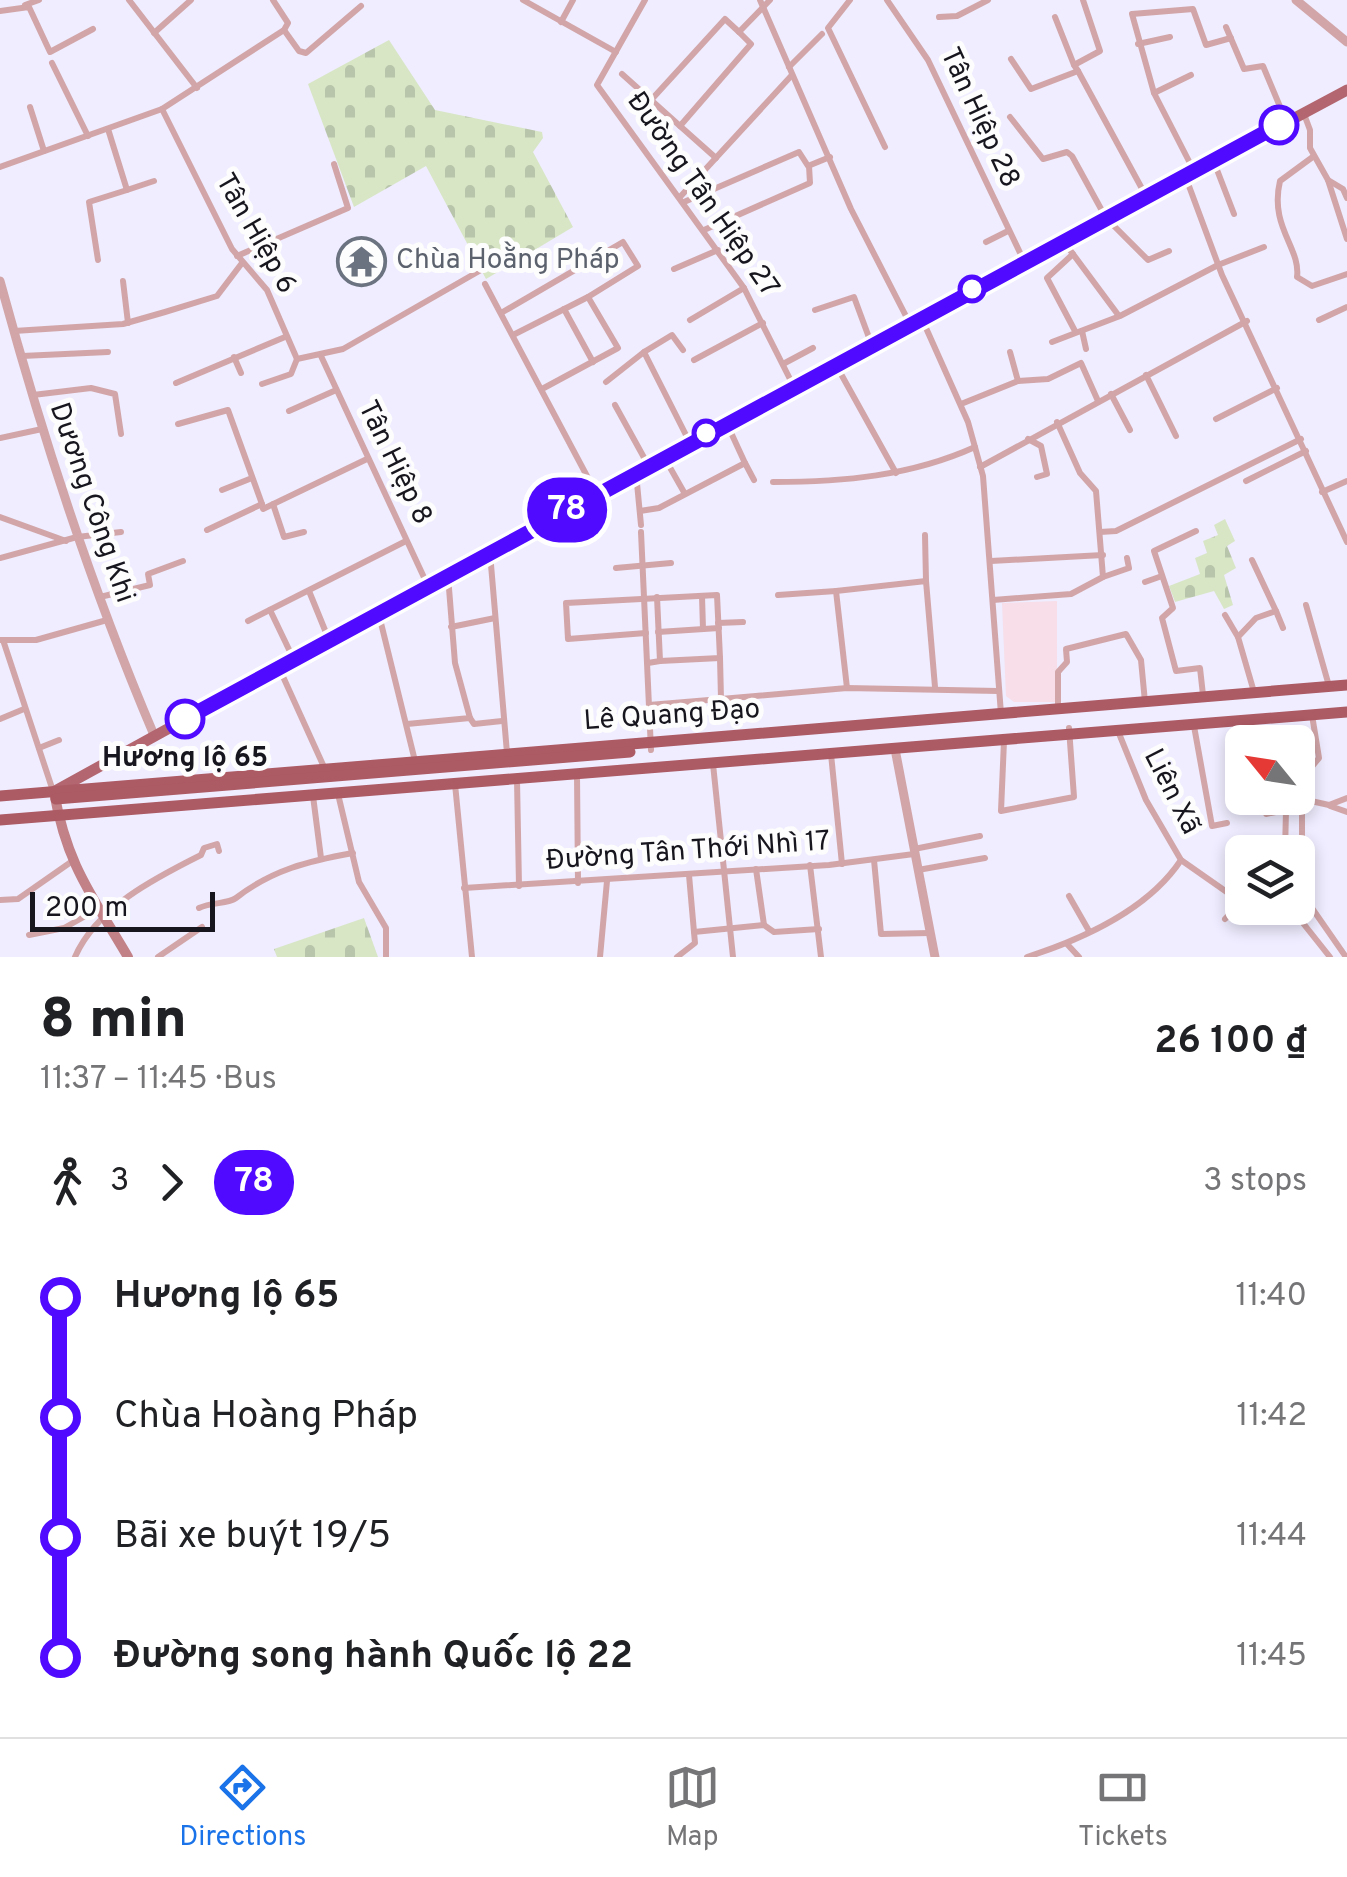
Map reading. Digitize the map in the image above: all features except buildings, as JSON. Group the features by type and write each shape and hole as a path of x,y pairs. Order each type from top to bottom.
{"highway":[{"name":"Lê Quang Đạo","path":"0,800 55,804 313,795 713,764 895,749 1002,728 1058,709 1330,687 1347,689"},
{"name":"Lê Quang Đạo","path":"55,804 1002,728 1347,689"},
{"name":"Lê Quang Đạo","path":"1069,732 1347,708"},
{"name":"Lê Quang Đạo","path":"0,817 55,804 324,768 507,753 1002,728 1118,731 1347,708"},
{"name":"Lê Quang Đạo","path":"55,804 650,747"}],"main road":[{"path":"128,957 71,862 55,804 154,734 280,670 663,456 1347,90"}],"street":[{"path":"0,11 39,0"},
{"path":"129,0 197,88"},
{"path":"154,33 191,0"},
{"path":"0,167 162,109 197,88 284,30 288,22 274,0"},
{"path":"522,0 616,52 645,0"},
{"path":"561,22 573,0"},
{"path":"740,32 761,4 770,0"},
{"path":"850,0 828,28 885,146"},
{"name":"Tân Hiệp 28","path":"887,0 928,60 1024,261"},
{"path":"940,17 957,16 988,0"},
{"path":"1011,58 1031,89 1076,68 1100,51 1084,0"},
{"path":"1296,0 1347,42"},
{"path":"761,4 830,157 961,404 975,448 991,561 1002,728 1001,811 1074,797 1069,732"},
{"path":"1230,38 1207,46 1194,9 1179,5 1133,12 1138,44 1154,93 1190,174 1218,265 1347,542"},
{"path":"24,6 34,10 50,52 92,29"},
{"path":"284,30 299,52 306,53 361,6"},
{"path":"1056,17 1076,68 1115,132 1146,197"},
{"path":"652,98 725,19 740,32 751,44 680,126"},
{"path":"1226,26 1244,69 1263,66 1286,121"},
{"path":"682,199 822,34"},
{"path":"1138,44 1170,37"},
{"name":"Đường Tân Hiệp 27","path":"616,52 597,85 744,288 794,386"},
{"path":"52,63 88,136"},
{"path":"622,74 716,158"},
{"path":"1154,93 1191,75"},
{"path":"30,107 44,152"},
{"name":"Tân Hiệp 6","path":"162,109 239,260 265,287 297,359"},
{"path":"1303,113 1314,156 1328,180 1347,239"},
{"path":"1010,117 1044,159 1067,152 1072,156 1106,218 1147,260 1168,251"},
{"path":"108,129 127,190"},
{"path":"682,199 799,152 808,166 810,182 704,230"},
{"path":"1314,156 1280,181 1277,207 1284,238 1296,261 1297,276 1312,286 1347,274"},
{"path":"808,166 830,157"},
{"path":"1213,161 1234,214"},
{"path":"13,331 128,323 217,296 239,260 348,208 334,164"},
{"path":"1328,180 1346,192"},
{"path":"98,260 89,202 154,181"},
{"path":"986,242 1008,231"},
{"path":"1064,241 1120,316"},
{"path":"501,313 623,242 638,266 513,335"},
{"path":"1052,342 1120,316 1218,265 1264,248"},
{"path":"674,269 718,250"},
{"path":"1073,254 1047,278 1086,350"},
{"path":"262,384 291,374 297,359 343,349 488,266"},
{"name":"Dương Công Khi","path":"0,281 72,539 154,734"},
{"path":"123,281 128,323"},
{"path":"485,284 596,494"},
{"path":"690,320 744,288"},
{"path":"814,310 854,296 872,344"},
{"path":"542,389 618,348 588,297"},
{"path":"1319,320 1347,307"},
{"path":"564,309 592,362"},
{"path":"980,467 1246,322"},
{"path":"694,360 763,323"},
{"path":"606,382 672,335 682,350"},
{"path":"176,383 285,337"},
{"path":"783,364 813,348"},
{"path":"20,357 108,352"},
{"path":"644,352 690,442"},
{"path":"1010,352 1018,381"},
{"name":"Tân Hiệp 8","path":"321,356 429,587"},
{"path":"234,357 242,373"},
{"path":"835,363 896,473"},
{"path":"961,404 1018,381 1048,379 1081,363 1098,401"},
{"path":"1146,375 1176,436"},
{"path":"32,395 91,388 114,394 121,434"},
{"path":"1216,419 1277,388"},
{"path":"289,411 334,390"},
{"path":"1111,394 1130,430"},
{"path":"615,404 642,468 640,511 650,747"},
{"path":"178,424 228,410 264,509 367,459"},
{"path":"1057,422 1080,473 1096,490 1103,578"},
{"path":"726,423 754,480"},
{"path":"0,438 42,429"},
{"path":"1028,439 1041,446 1047,474 1037,477"},
{"path":"1100,532 1116,531 1301,439"},
{"path":"773,482 821,482 927,468 975,448"},
{"path":"1246,481 1306,451"},
{"path":"663,456 685,494"},
{"path":"640,511 659,508 745,463"},
{"path":"222,490 252,478"},
{"path":"1322,492 1347,482"},
{"path":"207,530 262,504"},
{"path":"274,504 284,537 304,532"},
{"path":"0,517 72,539"},
{"path":"0,558 72,539 121,532"},
{"path":"1196,532 1154,550 1174,610 1162,618 1176,671 1200,668 1203,697"},
{"path":"925,534 935,687"},
{"path":"248,622 406,542"},
{"path":"490,552 507,753"},
{"path":"991,561 1103,555"},
{"path":"993,600 1071,594 1129,568 1126,558"},
{"path":"1252,560 1282,628"},
{"path":"99,598 150,585 148,574 183,561"},
{"path":"616,568 672,563"},
{"path":"448,576 450,627 470,718 474,724 502,721"},
{"path":"1145,582 1162,576"},
{"path":"778,595 926,581"},
{"path":"308,591 330,642"},
{"path":"836,591 847,688"},
{"path":"646,633 568,639 566,602 718,595 720,699"},
{"path":"702,596 703,629"},
{"path":"657,597 660,660"},
{"path":"1306,605 1330,687"},
{"path":"270,610 294,661"},
{"path":"1238,637 1256,618 1276,611"},
{"path":"379,615 414,761"},
{"path":"1226,615 1238,637 1255,693"},
{"path":"450,627 494,618"},
{"path":"55,804 1,640 36,640 107,620"},
{"path":"658,632 743,622"},
{"path":"1058,709 1058,672 1067,662 1066,648 1126,634 1142,660 1145,703"},
{"path":"648,663 720,658"},
{"path":"280,670 324,768"},
{"path":"650,705 847,688 935,687 998,692"},
{"path":"0,719 24,709"},
{"path":"1312,714 1314,725"},
{"path":"408,724 470,718"},
{"path":"1193,724 1212,826 1227,823"},
{"name":"Liên Xã","path":"1118,731 1146,800 1180,860 1225,890"},
{"path":"1315,736 1315,762"},
{"path":"39,748 58,740"},
{"path":"895,749 935,957"},
{"path":"831,754 842,864"},
{"path":"713,764 733,957"},
{"path":"577,773 578,883"},
{"path":"516,779 520,886"},
{"path":"455,784 472,957"},
{"path":"338,793 360,882 382,916 386,957"},
{"path":"313,795 320,859"},
{"path":"1329,805 1347,798"},
{"path":"1315,802 1347,812"},
{"name":"Đường Tân Thới Nhì 17","path":"464,888 842,864 980,836"},
{"path":"29,935 64,928 101,912 201,855 204,848 216,844 219,852"},
{"path":"199,908 216,900 234,899 269,874 353,853"},
{"path":"917,870 986,858"},
{"path":"874,860 881,934 930,933"},
{"path":"1033,956 1067,944 1154,894 1180,860"},
{"path":"0,900 18,899 71,862"},
{"path":"810,865 821,957"},
{"path":"756,869 764,925"},
{"path":"677,957 695,943 689,874"},
{"path":"600,957 607,881"},
{"path":"1069,896 1089,931"},
{"path":"75,957 101,912"},
{"path":"1315,912 1346,957"},
{"path":"694,932 764,925 774,932 819,929"},
{"path":"1305,925 1330,957"},
{"path":"158,957 202,927"},
{"path":"1067,944 1079,957"}],"shaded area":[{"path":"1057,601 1057,702 1014,702 1006,696 1002,603"}],"green space":[{"path":"389,40 435,110 542,132 543,138 533,152 573,227 486,279 426,166 354,207 308,84"},
{"path":"1225,519 1235,541 1227,546 1236,568 1224,575 1233,605 1224,609 1214,591 1175,602 1169,586 1200,574 1195,558 1207,553 1203,541 1218,535 1214,525"},
{"path":"364,918 378,957 277,957 274,949"}],"bus line":[{"name":"78","path":"185,719 1279,125"}],"place":[{"name":"Chùa Hoằng Pháp","path":"361,261"},
{"name":"Hương lộ 65","path":"185,719"}]}
